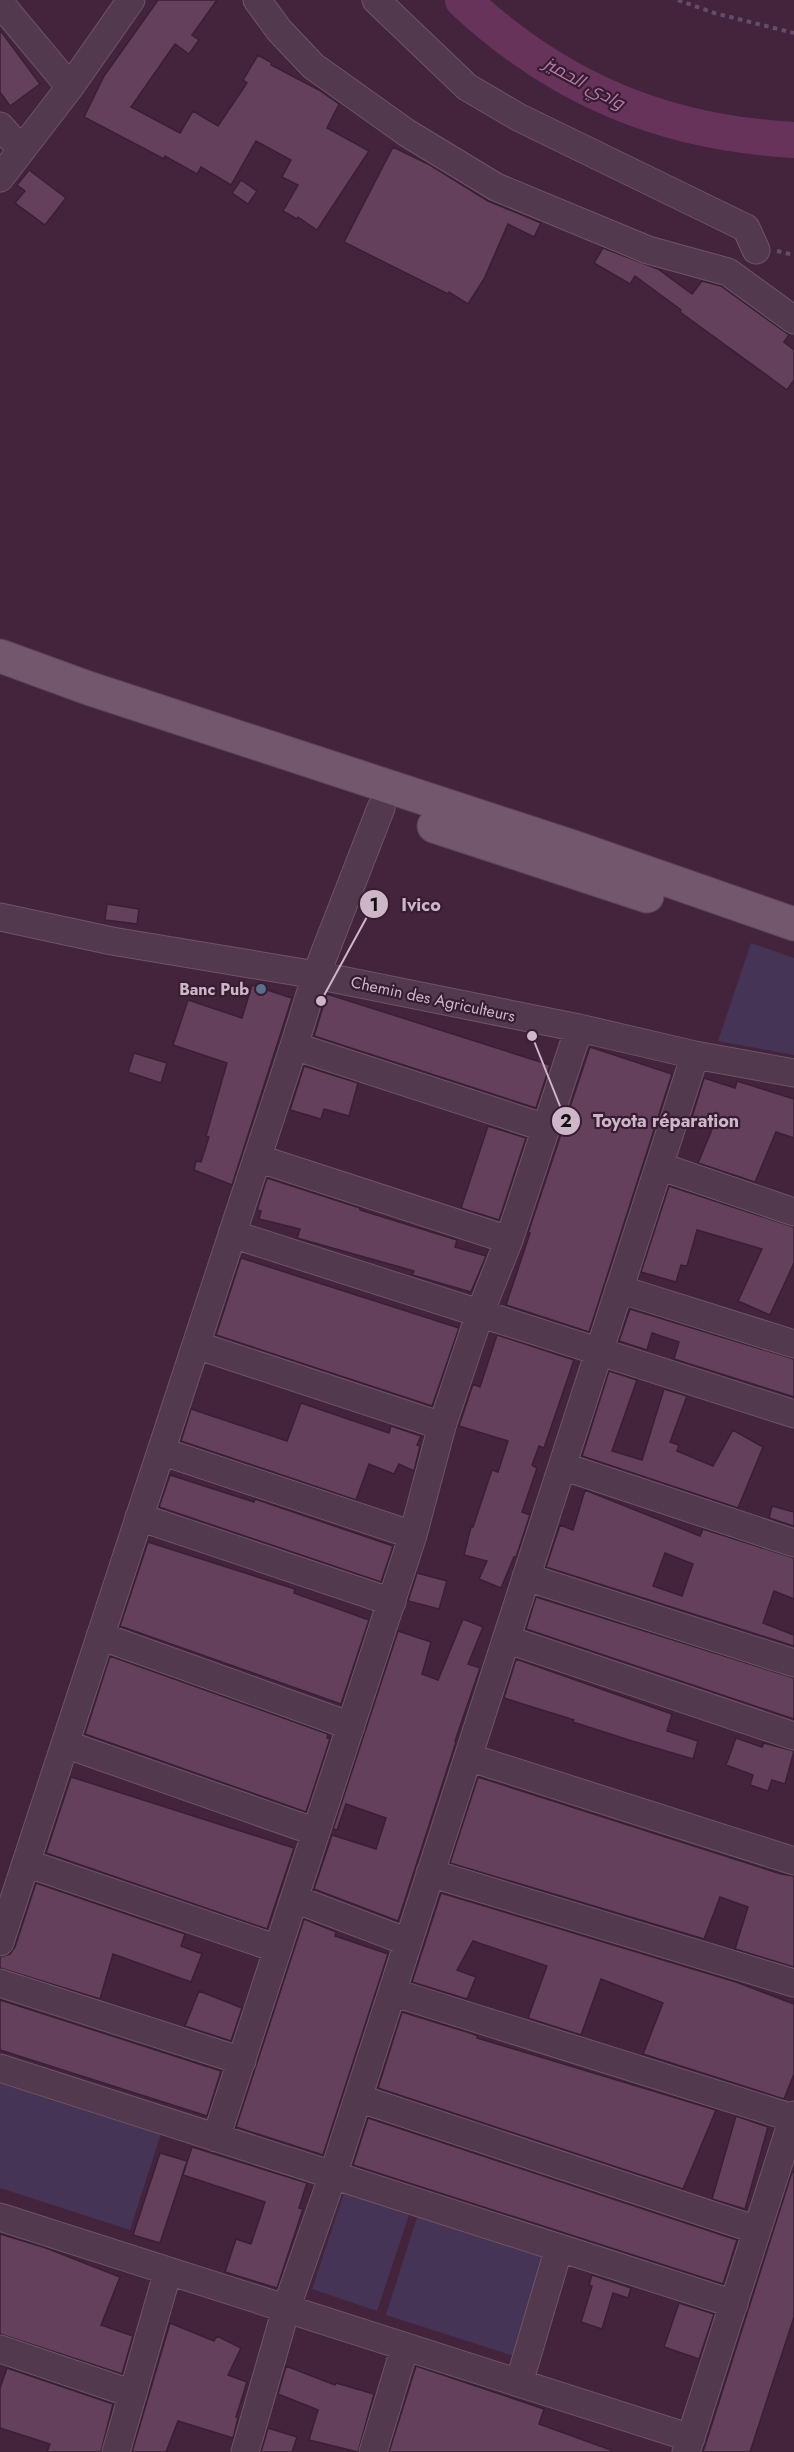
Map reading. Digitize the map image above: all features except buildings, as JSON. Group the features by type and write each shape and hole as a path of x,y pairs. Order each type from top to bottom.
{"main road":[{"path":"0,656 88,688 573,847 794,924"},
{"path":"0,679 794,946"}],"street":[{"path":"0,178 70,87 131,0"},
{"path":"257,0 279,30 313,66 407,133 496,187 648,250 728,272 794,320"},
{"path":"376,0 467,87 539,128 746,228 756,250"},
{"path":"0,3 70,87"},
{"path":"0,126 21,149"},
{"path":"0,1942 316,975 381,808"},
{"name":"Chemin des Agriculteurs","path":"0,918 112,941 316,975 579,1028 695,1055 794,1073"},
{"path":"216,2138 392,1602 413,1535 442,1426 480,1313 510,1240 579,1028"},
{"path":"294,1046 546,1128"},
{"path":"245,2452 286,2309 333,2175 695,1055"},
{"path":"257,1158 510,1240"},
{"path":"659,1166 794,1212"},
{"path":"232,1234 794,1414"},
{"path":"619,1289 794,1344"},
{"path":"196,1345 442,1426"},
{"path":"161,1451 413,1535"},
{"path":"562,1466 794,1543"},
{"path":"139,1517 392,1602"},
{"path":"526,1577 794,1663"},
{"path":"100,1636 351,1725"},
{"path":"506,1639 794,1736"},
{"path":"65,1744 316,1832"},
{"path":"468,1757 794,1861"},
{"path":"26,1863 278,1949"},
{"path":"430,1873 794,1983"},
{"path":"295,1899 408,1942"},
{"path":"0,1983 242,2061"},
{"path":"0,2217 519,2383 689,2445 794,2117 392,1992"},
{"path":"0,2068 734,2304"},
{"path":"358,2098 758,2230"},
{"path":"519,2383 559,2248"},
{"path":"116,2452 168,2271"},
{"path":"373,2452 405,2347"},
{"path":"3,2359 133,2394"}],"path":[{"path":"678,0 714,13 794,33"}],"shaded area":[{"path":"751,943 794,958 794,1055 718,1041"},
{"path":"0,2078 162,2130 130,2230 0,2188"},
{"path":"344,2193 409,2215 377,2311 312,2289"},
{"path":"418,2214 550,2257 517,2357 386,2315"}],"waterway":[{"name":"وادي الحميز","path":"463,0 499,31 537,58 575,82 615,101 701,128 746,136 794,140"}],"place":[{"name":"Banc Pub","path":"261,989"},
{"name":"Ivico","path":"321,1001"},
{"name":"Toyota réparation","path":"532,1036"}]}
